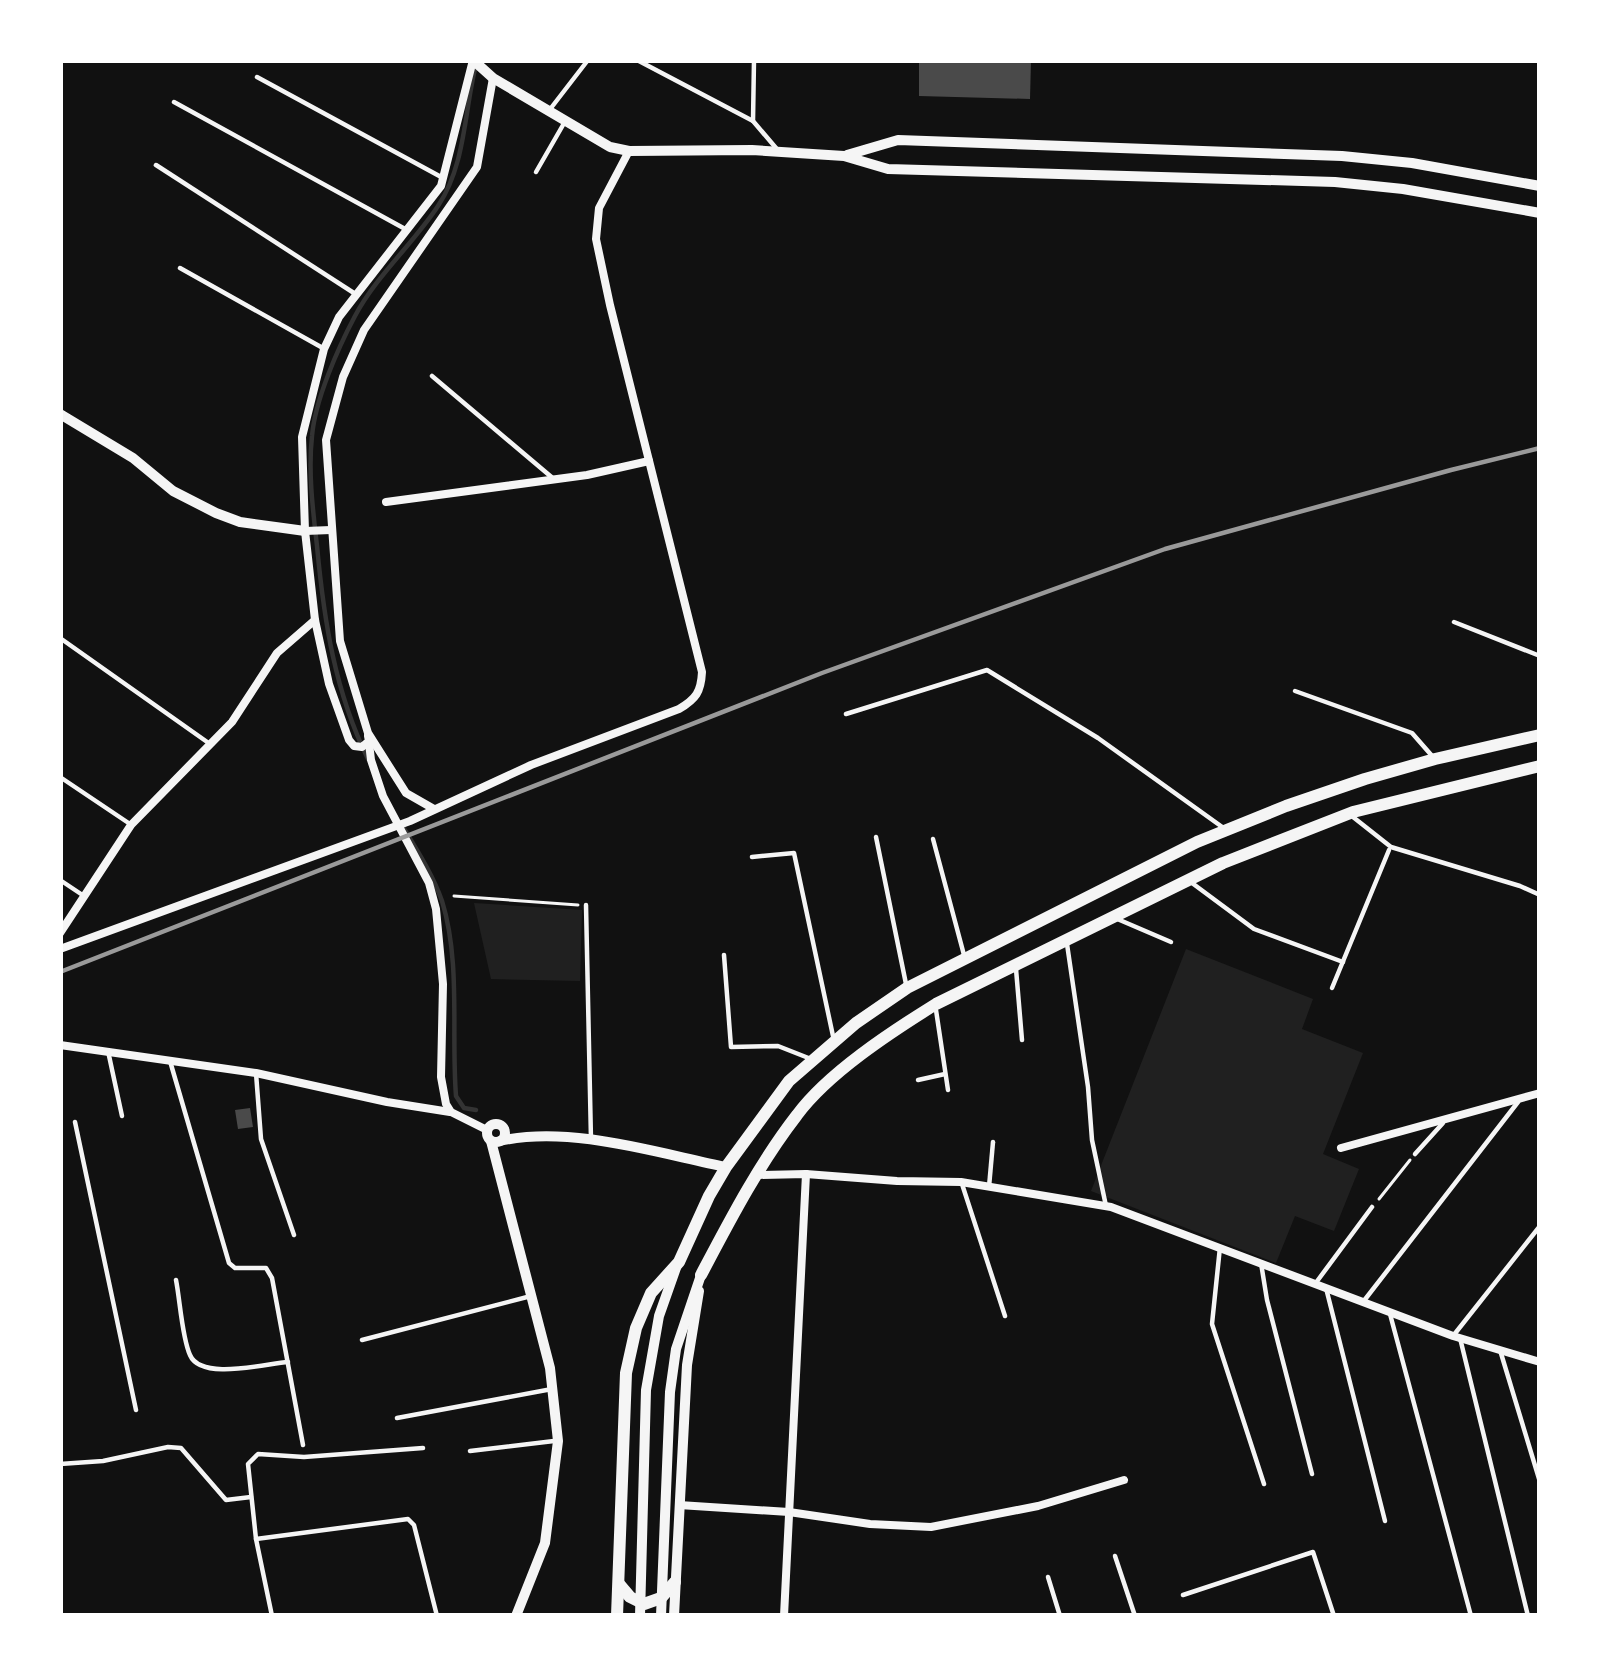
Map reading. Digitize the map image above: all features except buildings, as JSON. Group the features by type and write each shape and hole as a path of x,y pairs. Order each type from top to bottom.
{"main road":[{"path":"617,1616 626,1373 636,1328 651,1293 679,1262 726,1167 789,1081 856,1023 907,988 1226,829 1435,758 1540,735"},
{"path":"701,1275 756,1175 799,1111 848,1066 936,1004 1223,862 1348,814 1540,766"},
{"path":"618,1583 630,1598 644,1604 661,1598 676,1582"}],"street":[{"path":"368,737 354,746 329,684 315,620 305,531 302,436 324,349 339,317 441,186 475,61 493,78 610,146 629,152 844,156 888,170 1335,182 1540,213"},
{"path":"493,78 477,167 364,330 343,377 326,440 340,641 383,796 428,883 436,909 446,1104 493,1137 550,1137"},
{"path":"844,156 898,140 1342,156 1540,186"},
{"path":"60,950 410,821 531,765 695,699 702,672 596,238 599,208 629,152"},
{"path":"1402,189 1412,163"},
{"path":"60,414 133,458 173,491 216,513 240,522 331,530"},
{"path":"386,502 555,480 649,461"},
{"path":"60,933 131,824 232,722 277,652 315,620"},
{"path":"368,737 406,793 436,809"},
{"path":"60,1045 256,1073 452,1112"},
{"path":"1341,1148 1540,1093"},
{"path":"516,1616 545,1543 558,1441 550,1368 493,1137 494,1124 522,1134 591,1140 726,1167"},
{"path":"784,1616 806,1174"},
{"path":"756,1175 962,1182 1106,1205 1456,1337 1540,1362"},
{"path":"640,1616 646,1390 659,1316 679,1262"},
{"path":"661,1616 670,1392 676,1349 701,1275"},
{"path":"674,1616 687,1365 701,1275"},
{"path":"679,1505 931,1527 1038,1506 1124,1480"}],"lane":[{"path":"550,111 588,60"},
{"path":"637,60 753,121 780,152"},
{"path":"753,121 754,60"},
{"path":"257,77 442,178"},
{"path":"174,102 407,230"},
{"path":"536,172 566,121"},
{"path":"156,165 357,295"},
{"path":"180,268 324,349"},
{"path":"432,376 555,480"},
{"path":"1454,622 1540,656"},
{"path":"60,638 210,743"},
{"path":"846,714 987,670 1098,738 1226,829"},
{"path":"1295,691 1412,733 1435,758"},
{"path":"60,777 131,824"},
{"path":"1348,814 1390,847 1540,895"},
{"path":"875,837 907,988"},
{"path":"933,839 965,957"},
{"path":"1332,988 1390,847"},
{"path":"752,857 794,853 834,1042"},
{"path":"60,880 84,896"},
{"path":"1187,880 1255,929 1343,962"},
{"path":"586,905 591,1140"},
{"path":"1112,916 1171,942"},
{"path":"1066,939 1092,1140 1106,1205"},
{"path":"724,956 731,1047 778,1046 814,1060"},
{"path":"1015,964 1022,1040"},
{"path":"936,1004 948,1090"},
{"path":"108,1051 122,1116"},
{"path":"170,1060 229,1263 235,1268 260,1266 269,1271 303,1445"},
{"path":"256,1073 261,1139 294,1235"},
{"path":"918,1080 945,1074"},
{"path":"1364,1302 1522,1098"},
{"path":"1415,1154 1447,1119"},
{"path":"75,1122 136,1410"},
{"path":"989,1187 993,1142"},
{"path":"962,1182 1005,1316"},
{"path":"1315,1284 1372,1207"},
{"path":"1528,1616 1456,1337 1540,1226"},
{"path":"1220,1247 1212,1324 1264,1484"},
{"path":"1262,1263 1267,1300 1312,1474"},
{"path":"176,1280 190,1357 199,1366 212,1370 288,1362"},
{"path":"1326,1288 1385,1521"},
{"path":"362,1340 531,1296"},
{"path":"1389,1312 1471,1616"},
{"path":"1500,1350 1540,1482"},
{"path":"397,1418 552,1389"},
{"path":"470,1450 558,1441"},
{"path":"60,1464 181,1448 226,1500 251,1497"},
{"path":"272,1616 256,1539 248,1464 258,1454 304,1457 423,1448"},
{"path":"256,1539 408,1519 414,1525 437,1616"},
{"path":"1183,1595 1313,1552 1334,1616"},
{"path":"1115,1556 1135,1616"},
{"path":"1048,1577 1060,1616"}],"path":[{"path":"454,896 586,905"},
{"path":"1372,1207 1415,1154"}],"shaded area":[{"path":"474,903 582,910 580,981 491,979"},
{"path":"1186,949 1313,999 1302,1029 1363,1053 1323,1154 1359,1169 1334,1231 1295,1216 1276,1263 1091,1191"}],"waterway":[{"path":"368,759 347,708 328,629 312,491 314,422 328,374 355,316 447,190 459,155 476,65"},
{"path":"403,827 429,872 448,924 456,1096 464,1108 476,1110"}],"railway":[{"path":"60,972 822,673 1165,549 1540,448"}]}
